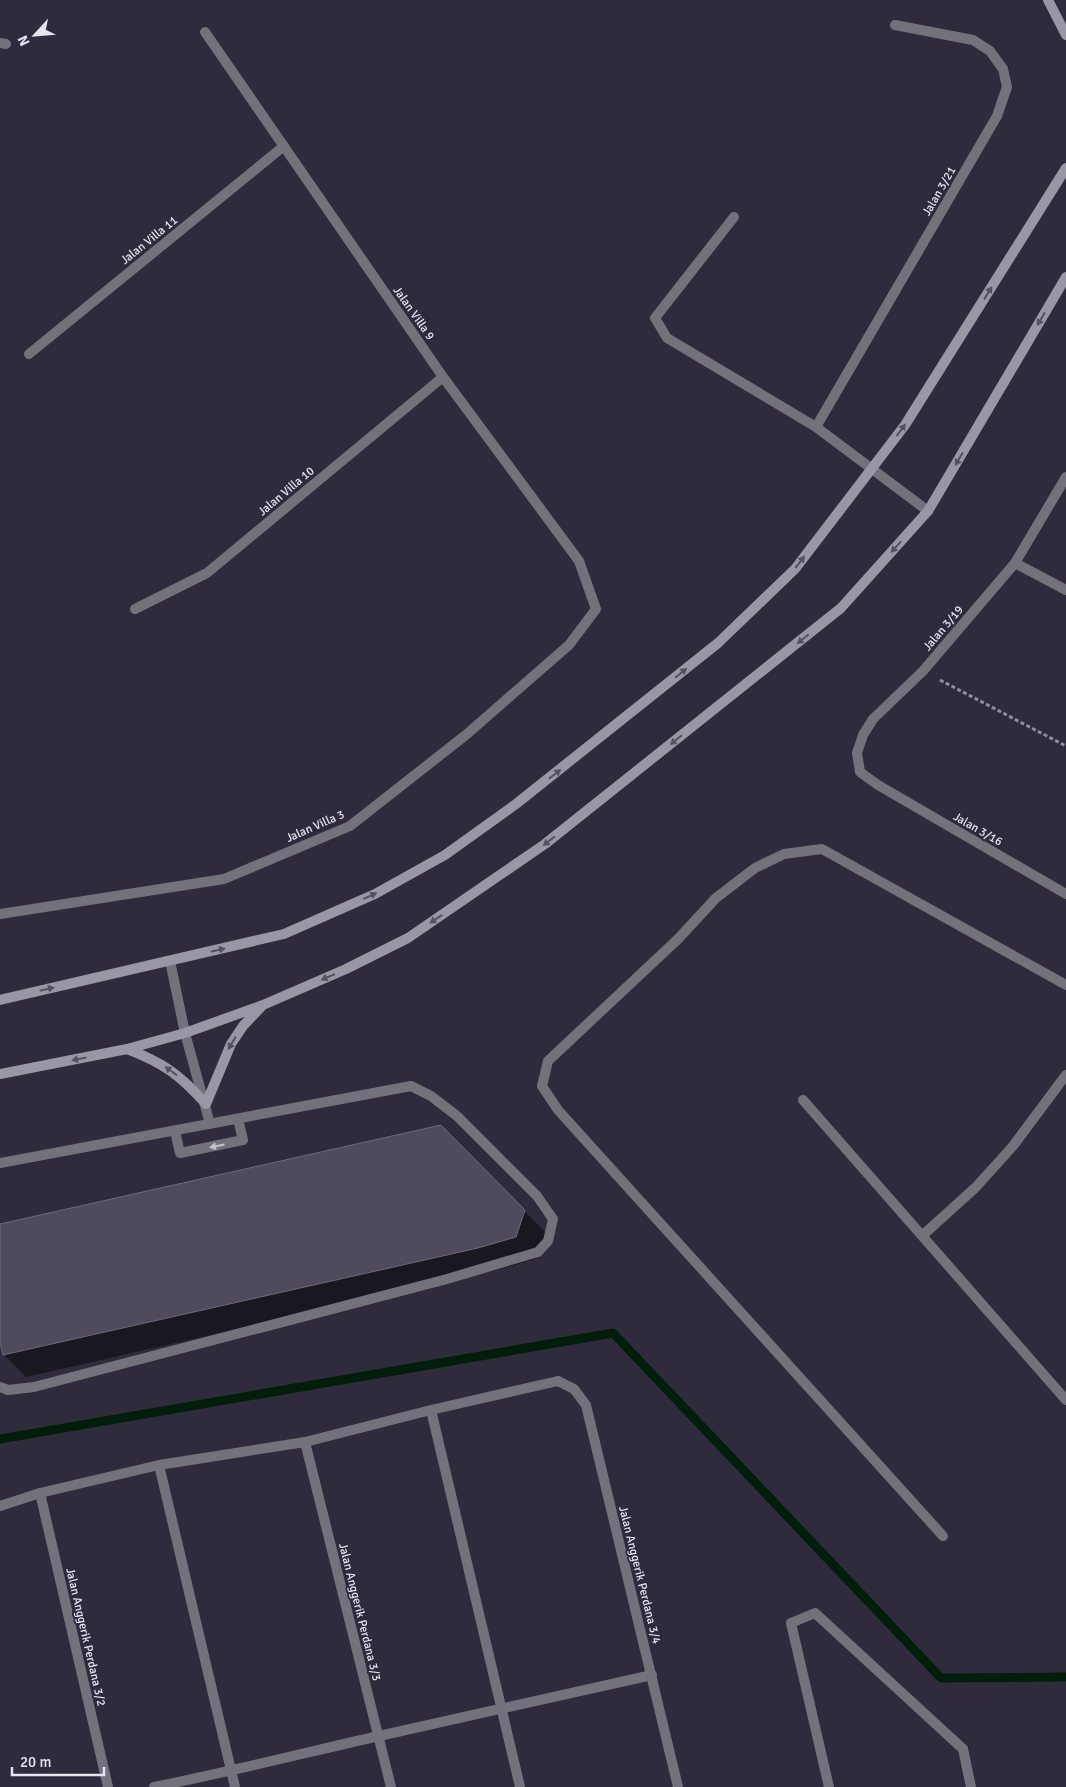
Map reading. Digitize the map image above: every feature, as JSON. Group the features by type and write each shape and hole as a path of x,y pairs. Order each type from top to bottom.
{"street":[{"path":"1048,0 1066,35"},
{"name":"Jalan 3/21","path":"816,426 997,116 1007,87 1003,69 990,51 973,40 895,25"},
{"name":"Jalan Villa 9","path":"205,32 443,377 579,561 596,610"},
{"name":"Jalan Villa 11","path":"29,354 284,146"},
{"path":"0,1000 284,934 375,894 445,855 516,804 718,643 795,569 905,425 1066,168"},
{"path":"734,217 655,318 667,338 816,426 928,511"},
{"path":"0,1074 126,1049 185,1033 263,1005 346,970 408,938 545,844 841,608 928,511 1066,277"},
{"name":"Jalan Villa 10","path":"135,609 207,573 443,377"},
{"name":"Jalan 3/19","path":"878,785 860,772 856,753 872,719 923,671 1015,563 1066,477"},
{"path":"1015,563 1066,590"},
{"name":"Jalan Villa 3","path":"0,914 224,879 350,826 467,734 569,645 596,610"},
{"name":"Jalan 3/16","path":"878,785 1066,894"},
{"path":"944,1536 558,1110 542,1086 548,1061 678,939 716,898 754,868 784,854 822,850 1066,985"},
{"path":"170,961 185,1033 210,1124"},
{"path":"206,1104 231,1044 243,1026 263,1005"},
{"path":"126,1049 151,1058 171,1070 189,1085 206,1104"},
{"path":"923,1235 976,1187 1000,1160 1066,1075"},
{"path":"0,1163 411,1086 432,1096 457,1116 537,1196 553,1219 548,1241 538,1252 447,1279 34,1387 8,1390 0,1387"},
{"path":"803,1100 1066,1400"},
{"path":"175,1131 180,1153 243,1140 238,1119"},
{"name":"Jalan Anggerik Perdana 3/4","path":"431,1410 558,1381 574,1389 586,1405 678,1787"},
{"path":"0,1506 40,1493 159,1465 305,1442 431,1410 520,1787"},
{"name":"Jalan Anggerik Perdana 3/3","path":"305,1442 391,1787"},
{"path":"159,1465 235,1787"},
{"name":"Jalan Anggerik Perdana 3/2","path":"40,1493 108,1787"},
{"path":"829,1787 791,1623 815,1613 963,1749 971,1787"},
{"path":"154,1787 652,1675"}],"path":[{"path":"923,671 1066,746"}],"building":[{"path":"441,1125 525,1210 516,1237 478,1248 3,1355 0,1342 0,1224"}],"waterway":[{"path":"0,1439 613,1333 941,1678 1066,1677"}]}
